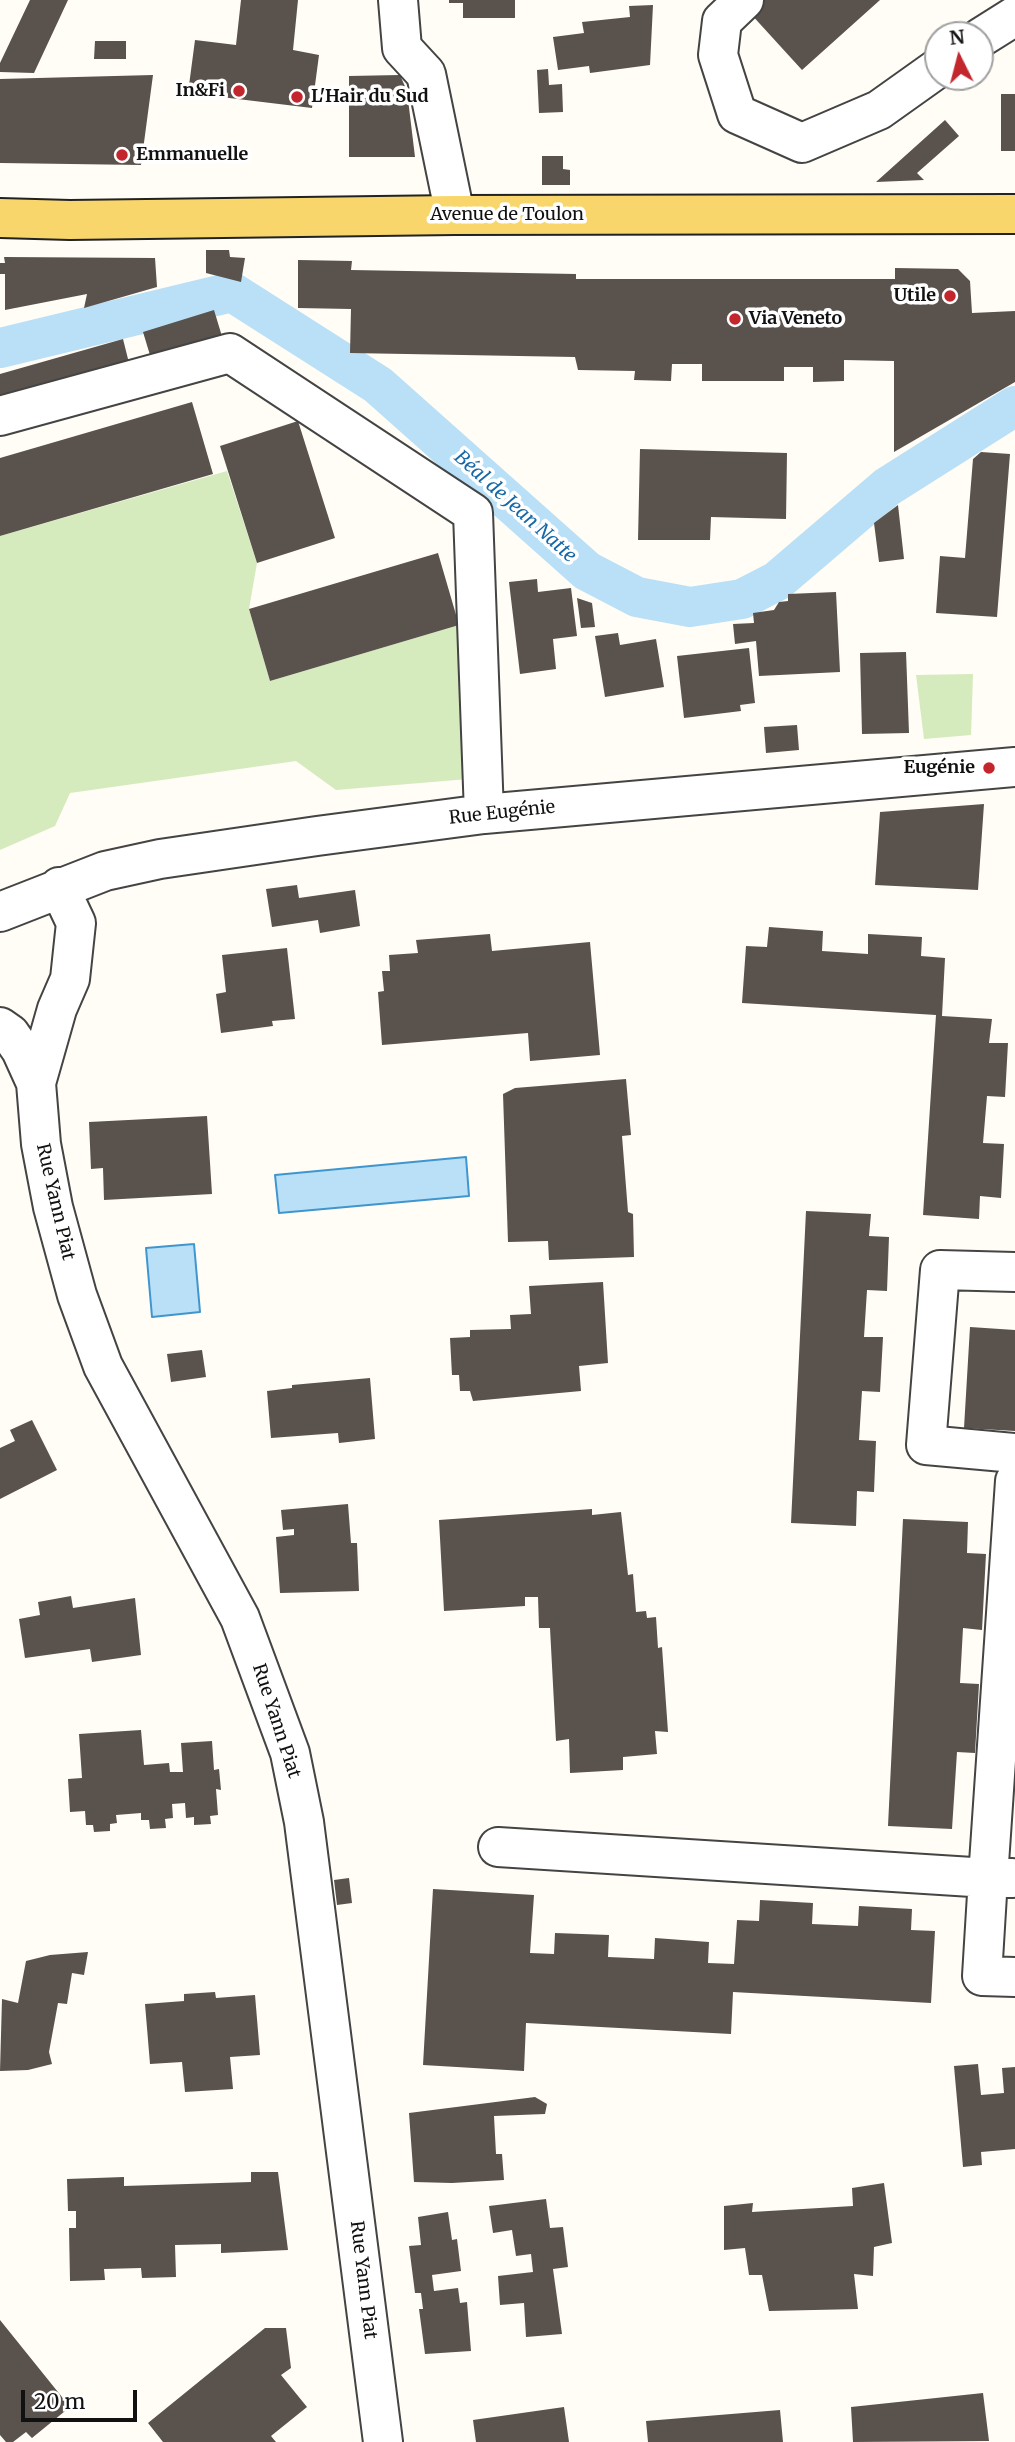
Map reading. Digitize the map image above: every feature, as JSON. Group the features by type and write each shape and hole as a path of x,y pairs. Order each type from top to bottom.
{"main road":[{"name":"Avenue de Toulon","path":"0,218 1015,214"}],"street":[{"path":"398,0 402,48 426,74 455,215"},
{"path":"744,0 722,21 718,55 737,114 802,143 880,110 924,78"},
{"path":"994,29 1015,16"},
{"path":"0,416 230,353 473,513 484,814"},
{"name":"Rue Eugénie","path":"0,912 59,887 105,872 160,859 484,814 1015,767"},
{"name":"Rue Yann Piat","path":"36,1083 57,1009 70,979 76,923 59,887"},
{"name":"Rue Yann Piat","path":"0,1026 33,1023 57,1009"},
{"name":"Rue Yann Piat","path":"0,1026 10,1034 21,1050 36,1083 41,1144 53,1207 77,1295 103,1366 240,1618 290,1753 304,1822 383,2442"},
{"path":"1015,1272 940,1270 926,1446 1015,1453"},
{"path":"1015,1481 1002,1878 982,1976 1015,1977"},
{"path":"498,1847 1002,1878"}],"green space":[{"path":"227,471 257,563 249,609 270,681 459,625 468,779 336,790 296,761 70,793 55,826 0,850 0,536"},
{"path":"973,674 971,735 924,739 916,675"}],"water":[{"path":"466,1157 469,1196 279,1213 275,1175"},
{"path":"194,1244 200,1312 152,1317 146,1248"}],"building":[{"path":"30,0 68,0 34,73 0,72 0,63"},
{"path":"241,0 298,0 293,50 319,55 312,108 188,93 195,40 236,45"},
{"path":"449,0 515,0 515,18 463,18 463,3 449,3"},
{"path":"765,0 880,0 802,70 750,13"},
{"path":"653,5 650,65 590,73 589,66 558,70 553,37 584,33 582,22 630,17 629,6"},
{"path":"95,41 126,41 126,59 94,59"},
{"path":"548,69 549,85 562,84 563,112 539,113 537,70"},
{"path":"153,75 141,165 0,163 0,79"},
{"path":"400,75 407,91 415,157 349,157 349,76"},
{"path":"1001,94 1015,94 1015,151 1001,151"},
{"path":"945,120 959,136 917,173 924,180 876,182"},
{"path":"542,156 563,156 563,169 570,170 570,185 542,185"},
{"path":"206,250 229,250 230,257 245,258 241,282 206,273"},
{"path":"4,257 155,258 157,287 84,308 87,294 5,310 5,274 0,274 0,263 5,263"},
{"path":"298,260 352,261 351,270 576,274 576,279 895,279 895,268 958,269 970,281 972,313 1015,311 1015,382 894,452 894,361 844,360 844,381 813,382 813,367 784,367 784,381 702,381 702,364 672,364 671,381 634,380 635,371 578,370 575,357 350,353 351,309 298,308"},
{"path":"214,310 224,343 153,365 143,332"},
{"path":"123,339 131,371 0,408 0,374"},
{"path":"192,402 213,474 0,536 0,458"},
{"path":"298,421 335,538 257,563 220,446"},
{"path":"640,449 787,453 786,519 711,517 710,540 638,540"},
{"path":"981,452 1010,454 997,617 936,613 940,556 965,558 973,459"},
{"path":"898,505 904,559 879,562 874,523"},
{"path":"438,553 459,625 270,681 249,609"},
{"path":"537,579 538,592 571,588 577,636 553,639 556,669 520,674 509,582"},
{"path":"836,592 840,672 759,676 756,641 735,644 733,624 754,623 753,613 774,610 779,602 788,601 788,594"},
{"path":"577,598 592,603 595,627 581,628"},
{"path":"618,633 620,645 656,639 664,687 605,697 595,636"},
{"path":"749,648 755,703 740,705 741,711 684,718 677,656"},
{"path":"906,652 909,733 862,734 860,653"},
{"path":"797,725 799,750 766,753 764,727"},
{"path":"984,804 978,890 875,885 880,812"},
{"path":"297,885 299,898 355,890 360,926 320,933 318,920 272,927 266,889"},
{"path":"769,927 823,931 822,951 868,954 868,934 922,937 921,956 945,958 942,1016 992,1019 989,1043 1008,1043 1005,1097 987,1096 983,1143 1004,1144 1001,1198 980,1196 979,1219 923,1215 936,1015 742,1003 746,946 767,947"},
{"path":"490,934 492,951 590,942 600,1055 530,1061 528,1033 382,1045 378,992 384,991 382,971 390,971 389,955 418,953 416,940"},
{"path":"287,948 295,1019 272,1021 273,1026 221,1033 216,994 226,992 222,955"},
{"path":"626,1079 631,1135 622,1136 628,1212 633,1214 634,1257 549,1260 548,1241 508,1242 503,1094 515,1088"},
{"path":"207,1116 212,1194 104,1200 103,1168 91,1169 89,1122"},
{"path":"806,1211 871,1214 869,1236 889,1237 887,1291 867,1290 864,1337 883,1337 880,1392 862,1391 859,1440 876,1441 874,1492 857,1491 856,1526 791,1523"},
{"path":"603,1282 608,1363 579,1366 581,1391 473,1401 470,1391 460,1391 459,1375 452,1375 450,1338 470,1337 470,1330 511,1329 510,1315 531,1314 529,1286"},
{"path":"970,1327 1015,1330 1015,1431 964,1428"},
{"path":"202,1350 206,1377 171,1382 167,1354"},
{"path":"370,1378 375,1439 339,1443 338,1433 271,1438 267,1391 292,1388 292,1385"},
{"path":"32,1420 57,1470 0,1499 0,1448 15,1441 10,1430"},
{"path":"348,1504 351,1543 357,1543 359,1591 280,1593 276,1537 294,1535 294,1529 283,1530 281,1510"},
{"path":"592,1509 592,1515 621,1512 628,1575 633,1574 636,1612 646,1611 647,1618 656,1617 658,1648 662,1647 668,1732 655,1731 657,1754 623,1757 623,1770 570,1773 569,1739 556,1741 550,1628 539,1628 538,1597 525,1597 525,1606 444,1611 439,1520"},
{"path":"903,1519 968,1522 967,1553 986,1554 982,1630 963,1628 960,1683 979,1684 975,1753 957,1752 952,1829 888,1826"},
{"path":"71,1596 73,1608 135,1598 141,1655 92,1662 90,1649 25,1658 19,1619 40,1615 38,1602"},
{"path":"141,1730 144,1765 169,1763 170,1772 183,1772 181,1743 212,1741 214,1770 219,1769 221,1790 216,1789 218,1815 210,1816 211,1824 194,1825 194,1817 186,1818 185,1803 172,1804 173,1818 165,1819 166,1828 150,1829 149,1820 141,1820 141,1813 116,1815 117,1823 110,1824 110,1831 94,1832 93,1825 86,1825 85,1811 70,1812 68,1779 82,1778 79,1734"},
{"path":"349,1878 352,1903 337,1905 334,1880"},
{"path":"433,1889 534,1895 530,1953 554,1954 555,1933 609,1935 608,1957 654,1959 655,1938 709,1942 708,1963 734,1964 737,1920 759,1921 760,1900 813,1903 812,1924 858,1926 859,1906 912,1909 911,1930 935,1931 931,2003 733,1992 731,2034 526,2023 524,2071 423,2065"},
{"path":"88,1952 84,1975 72,1973 67,2004 58,2003 49,2052 52,2064 28,2070 0,2071 2,1999 18,2003 26,1961 50,1955"},
{"path":"215,1992 216,1998 255,1995 260,2055 230,2057 233,2089 185,2092 182,2062 150,2064 145,2004 184,2001 184,1994"},
{"path":"978,2064 981,2095 1004,2093 1002,2068 1015,2067 1015,2149 981,2152 982,2165 963,2167 954,2066"},
{"path":"535,2097 547,2104 545,2114 494,2116 496,2154 502,2154 504,2180 414,2182 409,2113"},
{"path":"251,2172 278,2172 288,2250 221,2253 221,2244 175,2245 176,2277 142,2278 141,2268 104,2269 105,2280 70,2281 69,2228 76,2228 76,2211 68,2211 67,2179 124,2177 124,2186 251,2182"},
{"path":"884,2183 892,2243 874,2247 873,2276 854,2274 858,2309 769,2311 762,2275 749,2275 745,2248 724,2250 724,2206 753,2203 752,2212 853,2206 852,2188"},
{"path":"546,2199 550,2228 563,2227 568,2267 553,2269 562,2334 526,2337 524,2303 500,2305 498,2276 533,2272 531,2254 516,2256 512,2230 493,2233 489,2206"},
{"path":"448,2212 452,2240 457,2239 461,2271 432,2275 434,2291 458,2288 460,2303 467,2302 471,2351 425,2354 419,2309 423,2309 421,2293 415,2293 409,2246 421,2245 418,2217"},
{"path":"0,2320 70,2407 32,2438 26,2432 13,2442 6,2442 0,2435"},
{"path":"265,2328 286,2328 291,2368 281,2375 307,2407 271,2436 276,2442 163,2442 148,2423"},
{"path":"983,2393 989,2441 853,2442 851,2407"},
{"path":"564,2407 569,2442 476,2442 473,2420"},
{"path":"780,2410 783,2442 648,2442 646,2421"}],"waterway":[{"name":"Béal de Jean Natte","path":"0,348 232,292 378,385 587,571 637,597 690,607 742,599 777,581 887,487 1015,406"}],"place":[{"name":"In&Fi","path":"239,91"},
{"name":"L'Hair du Sud","path":"297,97"},
{"name":"Emmanuelle","path":"122,155"},
{"name":"Utile","path":"950,296"},
{"name":"Via Veneto","path":"735,319"},
{"name":"Eugénie","path":"989,768"}]}
